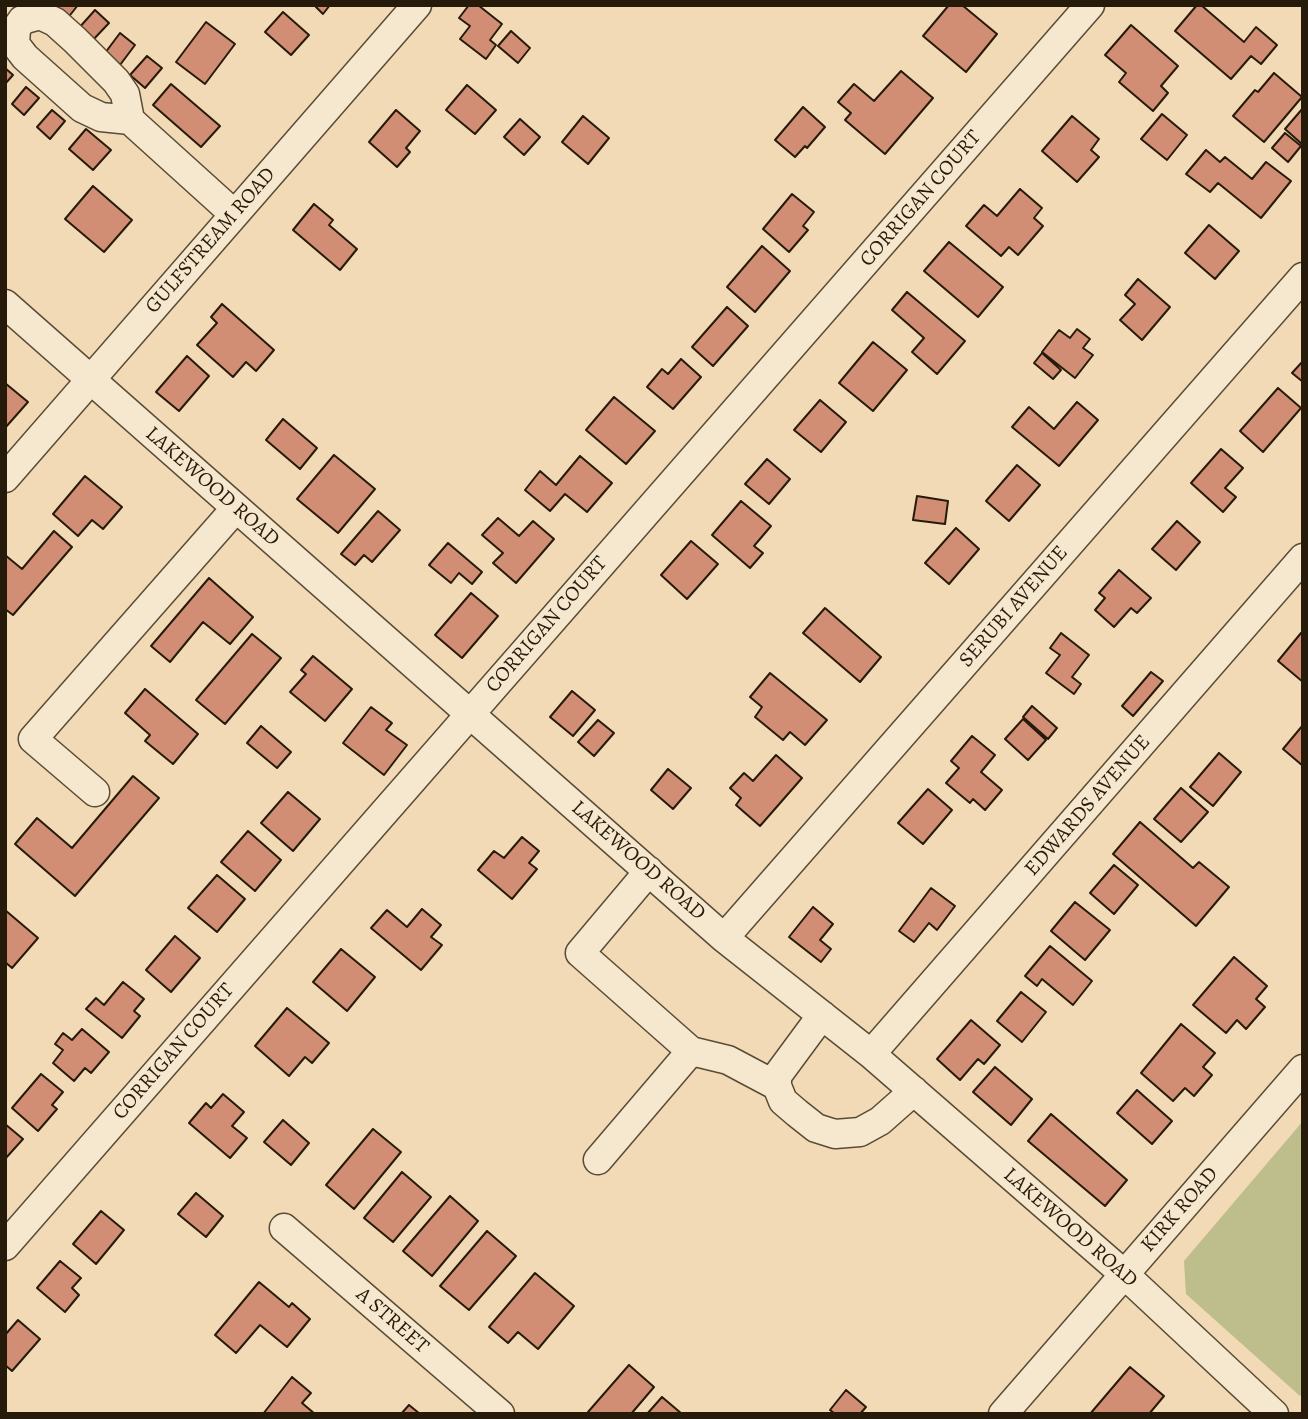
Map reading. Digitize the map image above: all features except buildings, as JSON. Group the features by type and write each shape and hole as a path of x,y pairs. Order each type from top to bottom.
{"street":[{"name":"GULFSTREAM ROAD","path":"5,478 417,5"},
{"name":"CORRIGAN COURT","path":"5,1246 1090,5"},
{"path":"130,120 234,214"},
{"name":"SERUBI AVENUE","path":"724,938 1303,277"},
{"name":"LAKEWOOD ROAD","path":"5,304 724,938 871,1054 1124,1274 1274,1414"},
{"path":"95,792 33,739 236,508"},
{"name":"EDWARDS AVENUE","path":"871,1054 1303,558"},
{"path":"649,872 580,953 691,1051 729,1060 777,1086"},
{"path":"822,1015 777,1076 777,1086 783,1101 797,1113 816,1128 835,1134 860,1132 880,1121 914,1091"},
{"path":"598,1160 691,1051"},
{"name":"KIRK ROAD","path":"1003,1414 1303,1069"},
{"name":"A STREET","path":"284,1228 500,1414"}],"green space":[{"path":"1303,1121 1303,1393 1300,1396 1186,1294 1184,1261"}]}
